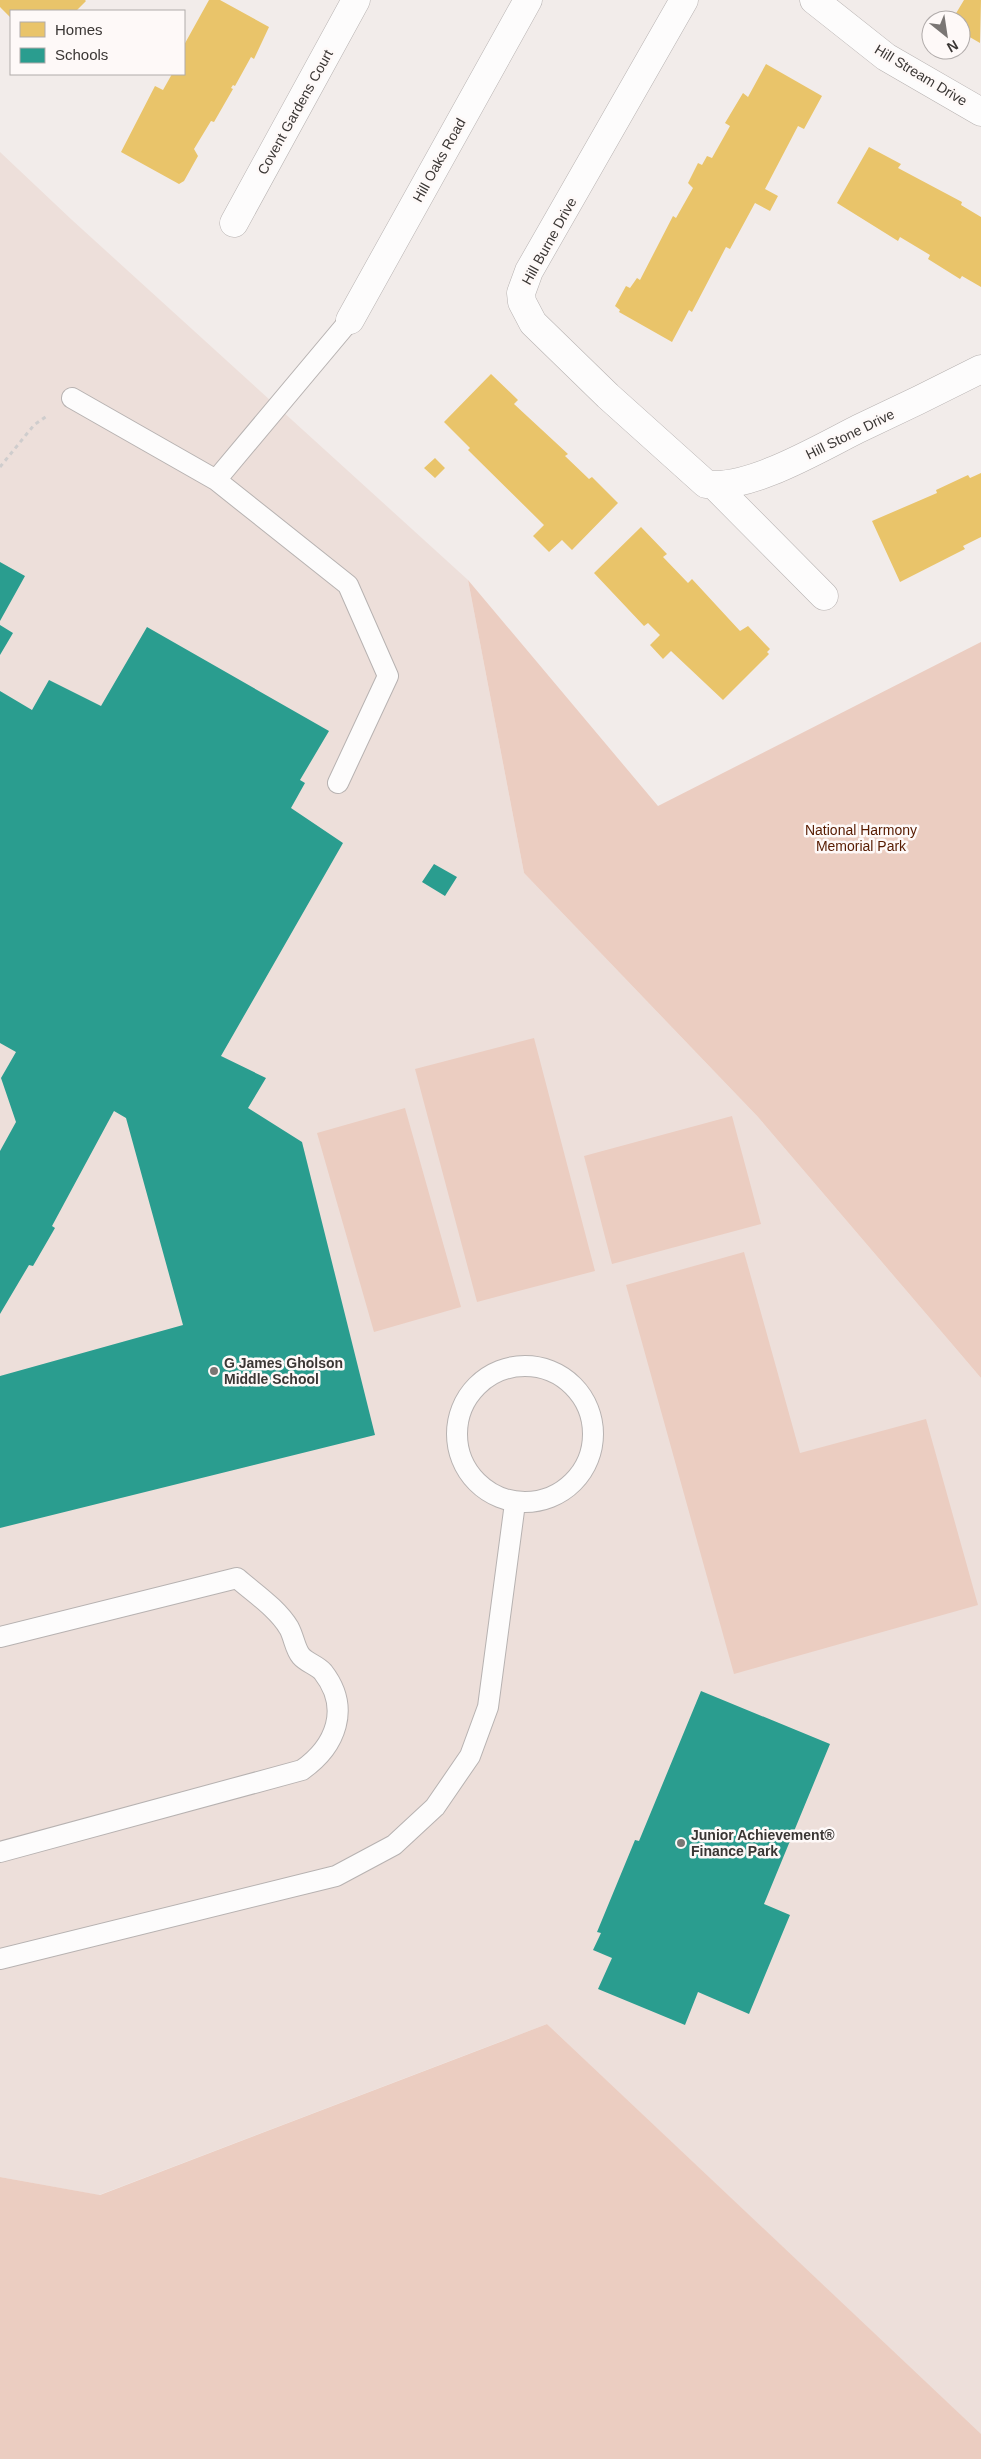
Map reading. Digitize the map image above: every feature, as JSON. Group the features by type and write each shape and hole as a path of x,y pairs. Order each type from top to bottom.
{"street":[{"name":"Covent Gardens Court","path":"234,223 356,0"},
{"name":"Hill Oaks Road","path":"350,320 528,0"},
{"name":"Hill Burne Drive","path":"684,0 529,271 521,293 527,312 541,331 608,396 706,484 714,485"},
{"name":"Hill Stream Drive","path":"814,0 886,57 981,112"},
{"name":"Hill Stone Drive","path":"714,485 735,483 780,467 981,369"},
{"path":"714,485 824,596"}],"lane":[{"path":"216,480 350,320"},
{"path":"72,398 216,480 348,584 388,676 338,783"},
{"path":"516,1366 544,1368 566,1378 583,1397 592,1419 593,1444 585,1467 568,1488 547,1500 515,1503 492,1496 466,1472 457,1450 458,1414 469,1393 494,1373 516,1366"},
{"path":"0,1959 336,1876 394,1845 435,1807 460,1771 470,1756 488,1707 515,1503"},
{"path":"0,1637 237,1578 266,1602 289,1628 301,1656 322,1671 334,1692 338,1717 331,1742 319,1758 302,1770 0,1852"}],"path":[{"path":"0,467 34,425 72,398"}],"shaded area":[{"path":"0,152 72,220 468,580 524,873 758,1117 981,1378 981,2435 547,2024 99,2195 0,2177"}],"green space":[{"name":"National Harmony Memorial Park","path":"468,580 658,806 981,642 981,1378 758,1117 524,873"},
{"path":"534,1038 595,1271 477,1302 415,1069"},
{"path":"405,1108 461,1307 374,1332 317,1133"},
{"path":"732,1116 761,1224 612,1264 584,1156"},
{"path":"744,1252 800,1453 926,1419 978,1605 734,1674 626,1285"},
{"path":"547,2024 981,2434 981,2459 0,2459 0,2177 100,2195"}],"building: Homes":[{"path":"0,0 86,1 77,10 10,10 10,17 0,7"},
{"path":"209,0 220,0 269,27 254,59 251,57 235,86 233,85 231,88 233,89 214,122 211,121 194,149 198,156 184,181 179,184 121,152 155,86 163,90 171,75 185,75 185,43"},
{"path":"964,0 981,0 980,43 971,38 971,10 958,10"},
{"path":"766,64 822,96 804,129 798,126 765,189 778,196 770,211 755,203 730,249 726,247 692,312 689,310 672,342 619,312 620,310 615,306 626,286 630,288 637,278 640,280 673,216 676,218 693,188 688,183 698,163 702,165 707,156 712,158 730,126 725,123 743,93 748,97"},
{"path":"869,147 901,164 898,168 962,202 961,205 981,217 981,287 962,276 960,279 928,259 930,255 900,237 898,241 837,203"},
{"path":"491,374 518,400 514,404 568,454 565,456 589,479 592,477 618,503 572,550 562,540 549,552 533,536 544,525 468,450 470,448 444,422"},
{"path":"435,458 445,468 435,478 424,468"},
{"path":"981,473 981,537 963,546 965,549 900,582 872,521 937,493 936,490 968,475 970,478"},
{"path":"641,527 667,554 663,557 688,583 692,579 740,631 748,626 770,649 767,652 769,654 723,700 671,651 663,659 650,645 660,635 648,623 644,626 594,573"}],"building: Schools":[{"path":"0,562 25,576 0,621"},
{"path":"0,625 13,633 0,655"},
{"path":"147,627 329,731 300,780 305,783 291,808 343,843 221,1056 266,1078 248,1108 302,1142 375,1435 0,1528 0,1376 183,1325 126,1118 114,1111 52,1226 55,1228 33,1266 29,1265 0,1314 0,1151 16,1122 1,1078 16,1052 0,1043 0,691 32,710 49,680 101,706"},
{"path":"434,864 457,877 445,896 422,882"},
{"path":"701,1691 830,1744 764,1904 790,1915 749,2014 698,1992 685,2025 598,1989 612,1958 593,1950 601,1933 597,1932 635,1840 639,1841"}],"place":[{"name":"G James Gholson Middle School","path":"214,1371"},
{"name":"Junior Achievement® Finance Park","path":"681,1843"}]}
